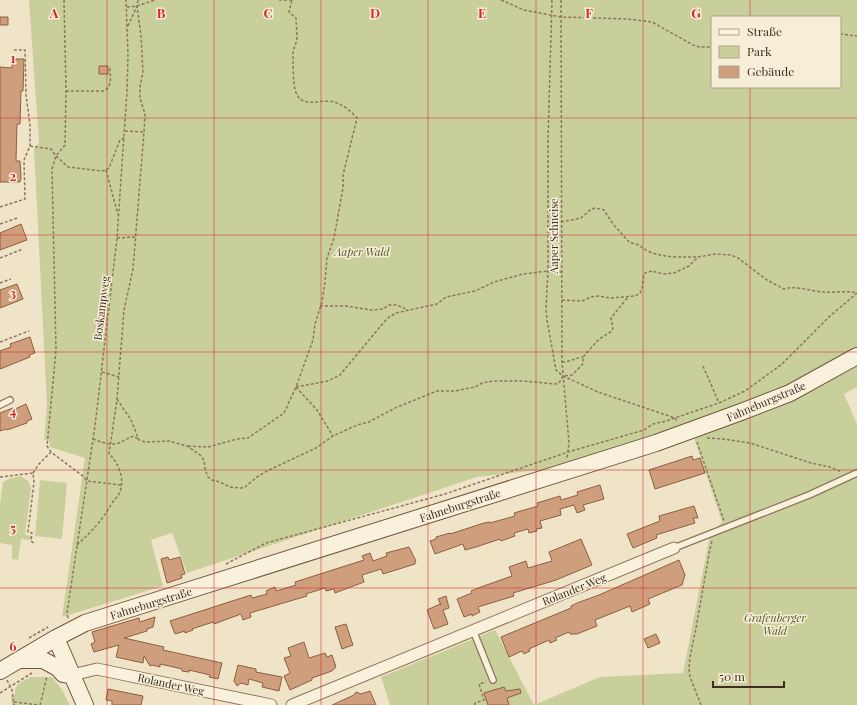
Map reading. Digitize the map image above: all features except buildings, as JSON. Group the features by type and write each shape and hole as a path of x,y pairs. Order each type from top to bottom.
{"street":[{"name":"Fahneburgstraße","path":"0,671 85,623 694,433 790,393 857,356"},
{"name":"Rolander Weg","path":"292,705 674,548"},
{"path":"56,638 85,705"},
{"path":"20,660 43,660 58,668 63,674 72,675"},
{"name":"Rolander Weg","path":"72,675 97,669 271,705"}],"lane":[{"path":"0,405 10,400"},
{"name":"Rolander Weg","path":"674,548 809,495 854,474"},
{"path":"473,630 493,680"}],"path":[{"path":"64,0 66,91 65,145 56,156 52,169 56,350 47,446 51,452 84,477 87,481 121,485"},
{"name":"Boskampweg","path":"68,616 67,613 102,372 117,238 127,84 126,0"},
{"path":"127,28 137,6 138,0"},
{"path":"127,7 137,6 155,0"},
{"path":"93,439 109,444 119,443 126,438 134,436 145,442 169,441 187,446 208,447 237,439 248,438 284,413 296,387 314,340 315,324 326,282 327,258 334,238 343,188 343,175 356,118 351,112 332,102 312,103 305,102 299,98 295,90 294,83 293,51 297,37 296,18 289,12 293,0 281,0"},
{"path":"501,0 524,10 561,17 647,21 660,25 693,45 699,47 711,47"},
{"path":"552,0 548,139 548,271 546,301 547,320 556,370 563,376 598,392 675,418"},
{"name":"Aaper Schneise","path":"561,0 562,362 569,443 566,463 567,472"},
{"path":"77,545 100,523 118,496 121,485 121,471 115,460 109,454 109,444 117,399 124,310 133,269 144,132 144,114 140,98 142,73 141,36 137,6"},
{"path":"841,34 857,36"},
{"path":"0,207 25,199 24,160 30,146 30,126 26,95 25,50 14,50"},
{"path":"66,91 104,91 108,89 110,84 110,66"},
{"path":"125,132 144,132"},
{"path":"106,170 109,168 120,140 124,138"},
{"path":"30,146 51,149 68,167 106,170"},
{"path":"106,170 118,217"},
{"path":"561,222 582,218 590,210 595,208 604,210 613,224 630,243 638,244 649,252 663,256 698,257 715,254 731,255 753,268 767,280 784,289 791,287 824,292 857,293"},
{"path":"0,224 17,218"},
{"path":"117,238 136,237"},
{"path":"0,258 23,249"},
{"path":"562,300 582,301 598,296 611,298 635,296 642,289 644,274 647,272 652,271 662,274 674,274 689,266 698,257"},
{"path":"296,387 328,381 340,375 389,317 396,313 437,304 446,297 475,291 494,282 523,274 548,271 561,272"},
{"path":"0,283 11,279"},
{"path":"220,567 266,543 444,494 568,452 644,430 653,424 661,423 739,394 764,379 782,364 830,316 857,293"},
{"path":"562,362 568,362 583,357 599,340 612,331 614,328 611,318 628,297"},
{"path":"320,306 346,306 371,310 382,309 389,305 397,305 409,310"},
{"path":"0,342 29,331"},
{"path":"563,376 572,375 583,364 583,357"},
{"path":"703,366 718,403"},
{"path":"102,372 119,377"},
{"path":"187,446 200,455 204,460 208,477 230,487 241,488 245,487 257,477 269,470 316,448 333,436 357,425 369,422 395,408 437,391 461,390 475,387 482,383 494,381 522,381 555,384 559,383 563,376"},
{"path":"296,387 317,410 333,436"},
{"path":"117,399 132,420 139,440"},
{"path":"726,527 694,433 750,442 811,463 854,474"},
{"path":"34,543 31,541 32,533 28,532 34,482 33,473 39,464 51,452"},
{"path":"0,477 33,473"},
{"path":"701,705 690,677 690,657 710,549 716,532"},
{"path":"0,693 36,672"},
{"path":"14,702 39,705 47,673"},
{"path":"475,705 475,703 484,700 478,684 493,680"},
{"path":"10,686 14,705"}],"green space":[{"name":"Aaper Wald","path":"29,0 857,0 857,351 788,390 572,466 477,477 187,573 172,533 151,540 163,586 62,617 85,458 50,447 49,441 44,440 47,404 34,149 39,143"},
{"name":"Grafenberger Wald","path":"857,362 857,387 844,394 857,424 857,705 534,705 600,677 683,673 710,535 722,522 694,438 704,432"},
{"path":"21,476 28,481 31,488 25,535 31,536 31,540 21,539 18,560 12,559 12,545 0,543 0,505 3,482 11,478"},
{"path":"40,480 67,483 62,539 35,536"},
{"path":"495,630 534,705 390,705 381,677"},
{"path":"31,677 52,677 62,690 70,705 12,705 11,696 15,695 17,685"}]}
